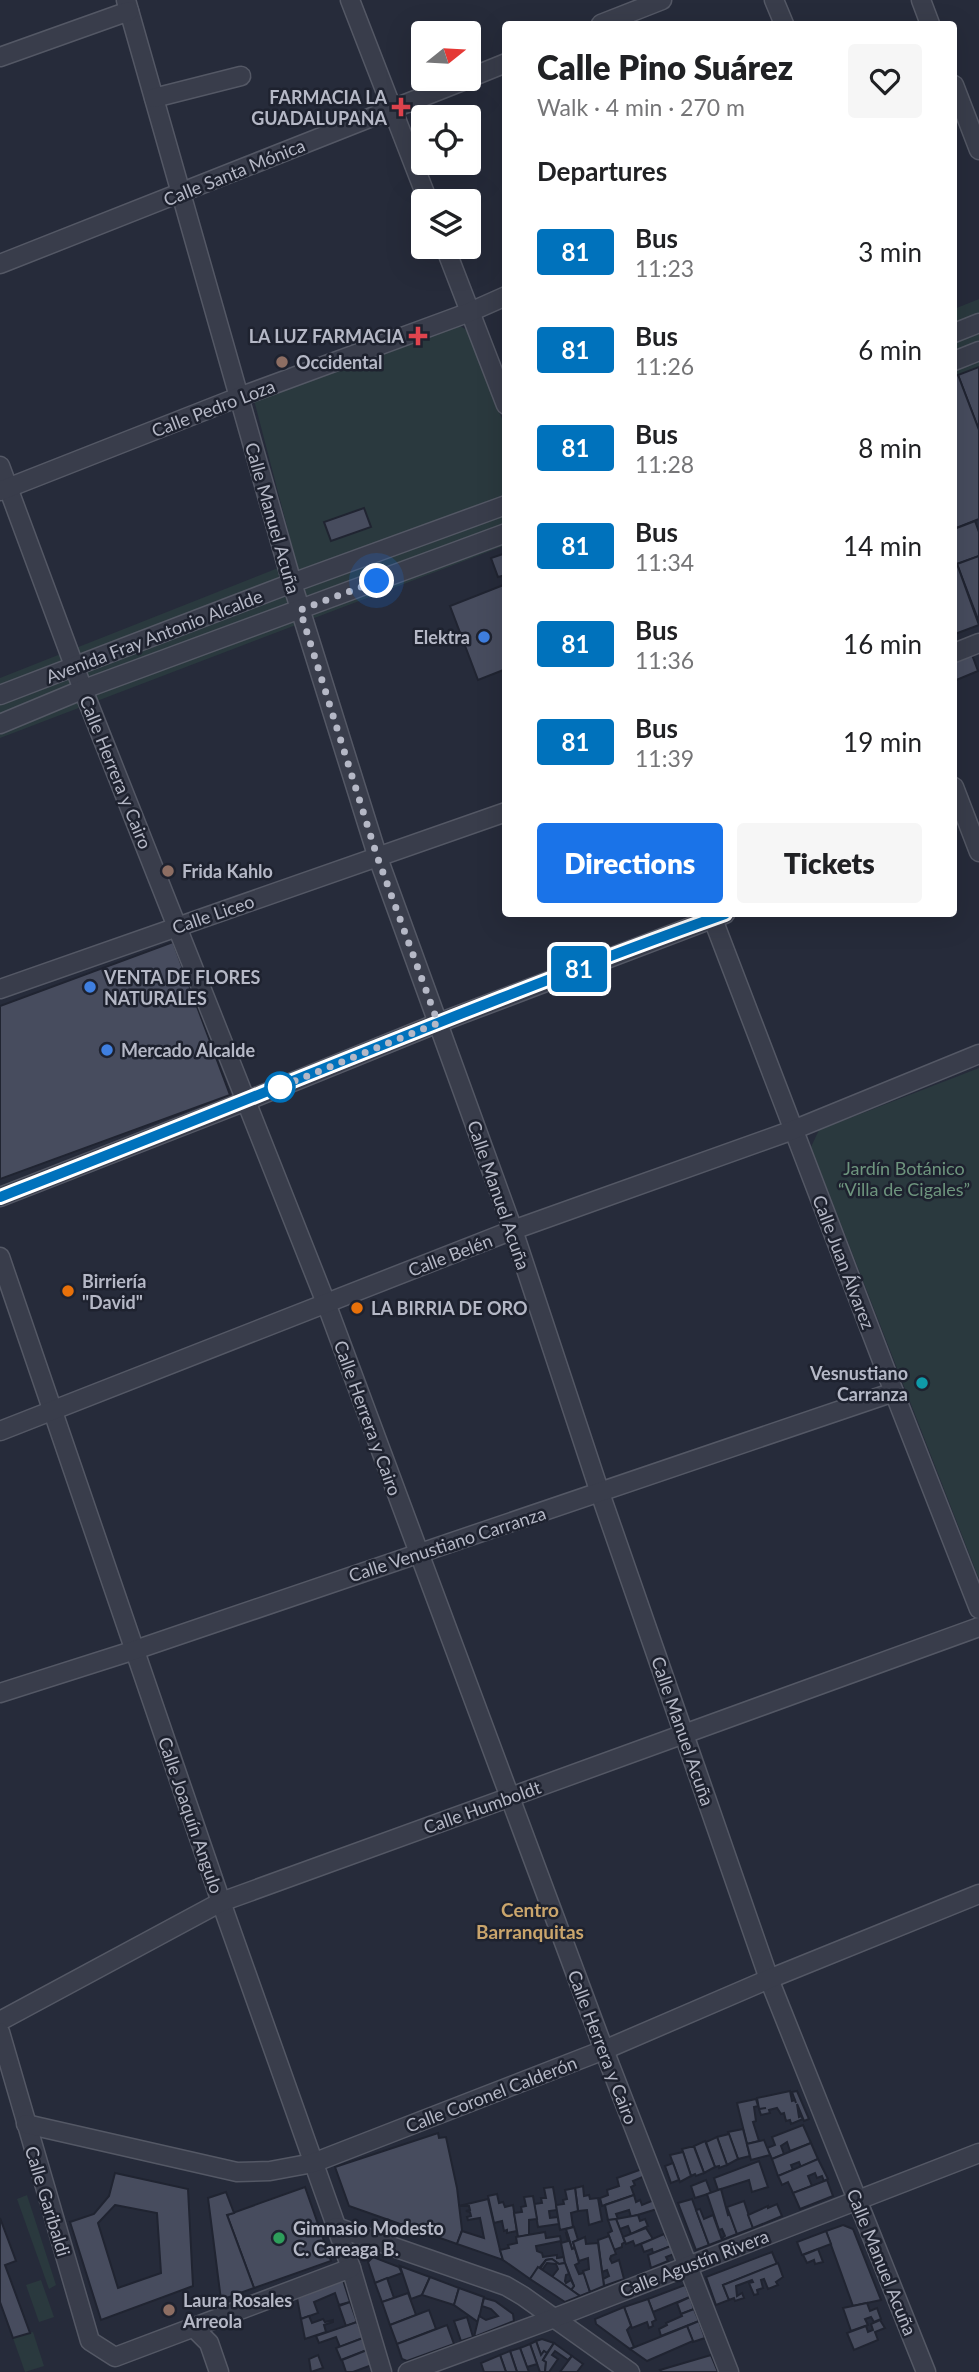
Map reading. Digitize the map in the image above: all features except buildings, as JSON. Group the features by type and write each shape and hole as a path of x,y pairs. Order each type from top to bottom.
{"street":[{"path":"350,0 423,189"},
{"path":"609,21 662,0"},
{"path":"774,0 783,21"},
{"path":"921,0 929,21"},
{"path":"0,57 128,5"},
{"name":"Calle Manuel Acuña","path":"128,5 292,583 377,856 513,1230 600,1493 769,1979 926,2372"},
{"name":"Calle Santa Mónica","path":"481,73 502,65"},
{"path":"154,98 241,76"},
{"name":"Calle Santa Mónica","path":"0,264 436,91"},
{"path":"957,92 979,150"},
{"path":"450,259 502,395"},
{"name":"Calle Pedro Loza","path":"4,490 239,397 502,298"},
{"path":"957,332 979,323"},
{"path":"957,360 979,351"},
{"name":"Calle Herrera y Cairo","path":"0,466 4,490 326,1303 604,2050 729,2372"},
{"name":"Avenida Fray Antonio Alcalde","path":"0,695 292,583 502,506"},
{"name":"Avenida Fray Antonio Alcalde","path":"0,724 84,690 502,534"},
{"path":"957,652 979,643"},
{"path":"957,796 979,852"},
{"name":"Calle Liceo","path":"0,989 502,812"},
{"path":"0,1197 711,917"},
{"name":"Calle Juan Álvarez","path":"717,917 793,1130 979,1609"},
{"name":"Calle Belén","path":"0,1430 513,1230 793,1130 979,1054"},
{"name":"Calle Joaquín Angulo","path":"0,1257 221,1902 351,2268 382,2372"},
{"name":"Calle Venustiano Carranza","path":"0,1693 135,1650 894,1392"},
{"name":"Calle Humboldt","path":"0,2021 221,1902 979,1627"},
{"name":"Calle Coronel Calderón","path":"26,2124 237,2172 270,2171 313,2163 604,2050 769,1979 979,1894"},
{"name":"Calle Garibaldi","path":"0,2032 90,2341 115,2357 193,2327"},
{"name":"Calle Agustín Rivera","path":"408,2372 979,2153"},
{"path":"336,2227 506,2286 630,2372"},
{"path":"219,2372 209,2343 193,2327 351,2268"}],"green space":[{"path":"979,299 979,367 957,375 957,308"},
{"path":"456,324 467,330 502,419 502,547 0,738 0,678 296,561 254,400"},
{"name":"Jardín Botánico “Villa de Cigales”","path":"979,1068 979,1579 811,1147 819,1130"},
{"path":"27,2195 56,2285 49,2289 17,2199"},
{"path":"41,2280 54,2317 39,2322 26,2285"},
{"path":"33,2332 44,2366 25,2372 13,2338"}],"bus line":[{"name":"81","path":"0,1197 438,1023 717,917"}],"place":[{"name":"FARMACIA LA GUADALUPANA","path":"401,107"},
{"name":"LA LUZ FARMACIA","path":"418,336"},
{"name":"Occidental","path":"282,362"},
{"name":"Elektra","path":"484,637"},
{"name":"Frida Kahlo","path":"168,871"},
{"name":"VENTA DE FLORES NATURALES","path":"90,987"},
{"name":"Mercado Alcalde","path":"107,1050"},
{"name":"Birriería \"David\"","path":"68,1291"},
{"name":"LA BIRRIA DE ORO","path":"357,1308"},
{"name":"Vesnustiano Carranza","path":"922,1383"},
{"name":"Gimnasio Modesto C. Careaga B.","path":"279,2238"},
{"name":"Laura Rosales Arreola","path":"169,2310"}],"district":[{"name":"Centro Barranquitas","path":"530,1920"}],"route":[{"path":"280,1087 270,1091 438,1023 377,856 300,610 377,581"}]}
